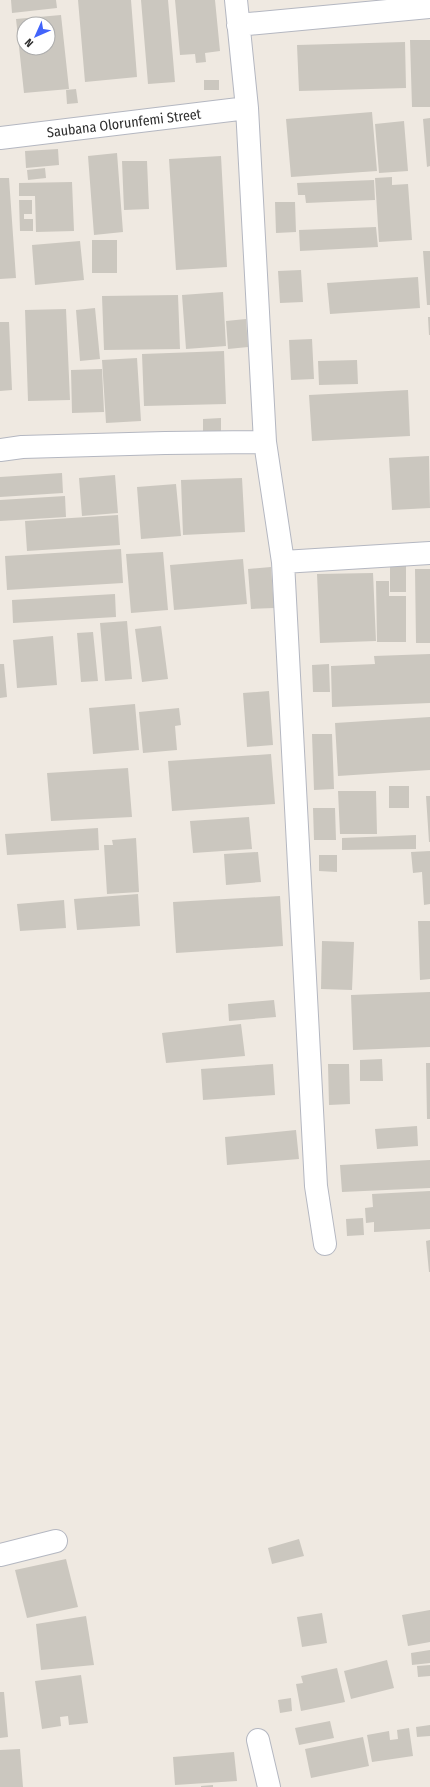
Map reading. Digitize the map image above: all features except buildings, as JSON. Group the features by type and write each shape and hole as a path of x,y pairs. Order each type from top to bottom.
{"street":[{"path":"236,0 247,108 265,442 283,562 316,1178 325,1244"},
{"path":"238,25 430,7"},
{"name":"Saubana Olorunfemi Street","path":"0,138 247,108"},
{"path":"0,450 22,447 157,443 265,442"},
{"path":"283,562 430,553"},
{"path":"0,1555 56,1541"},
{"path":"258,1740 269,1787"}]}
